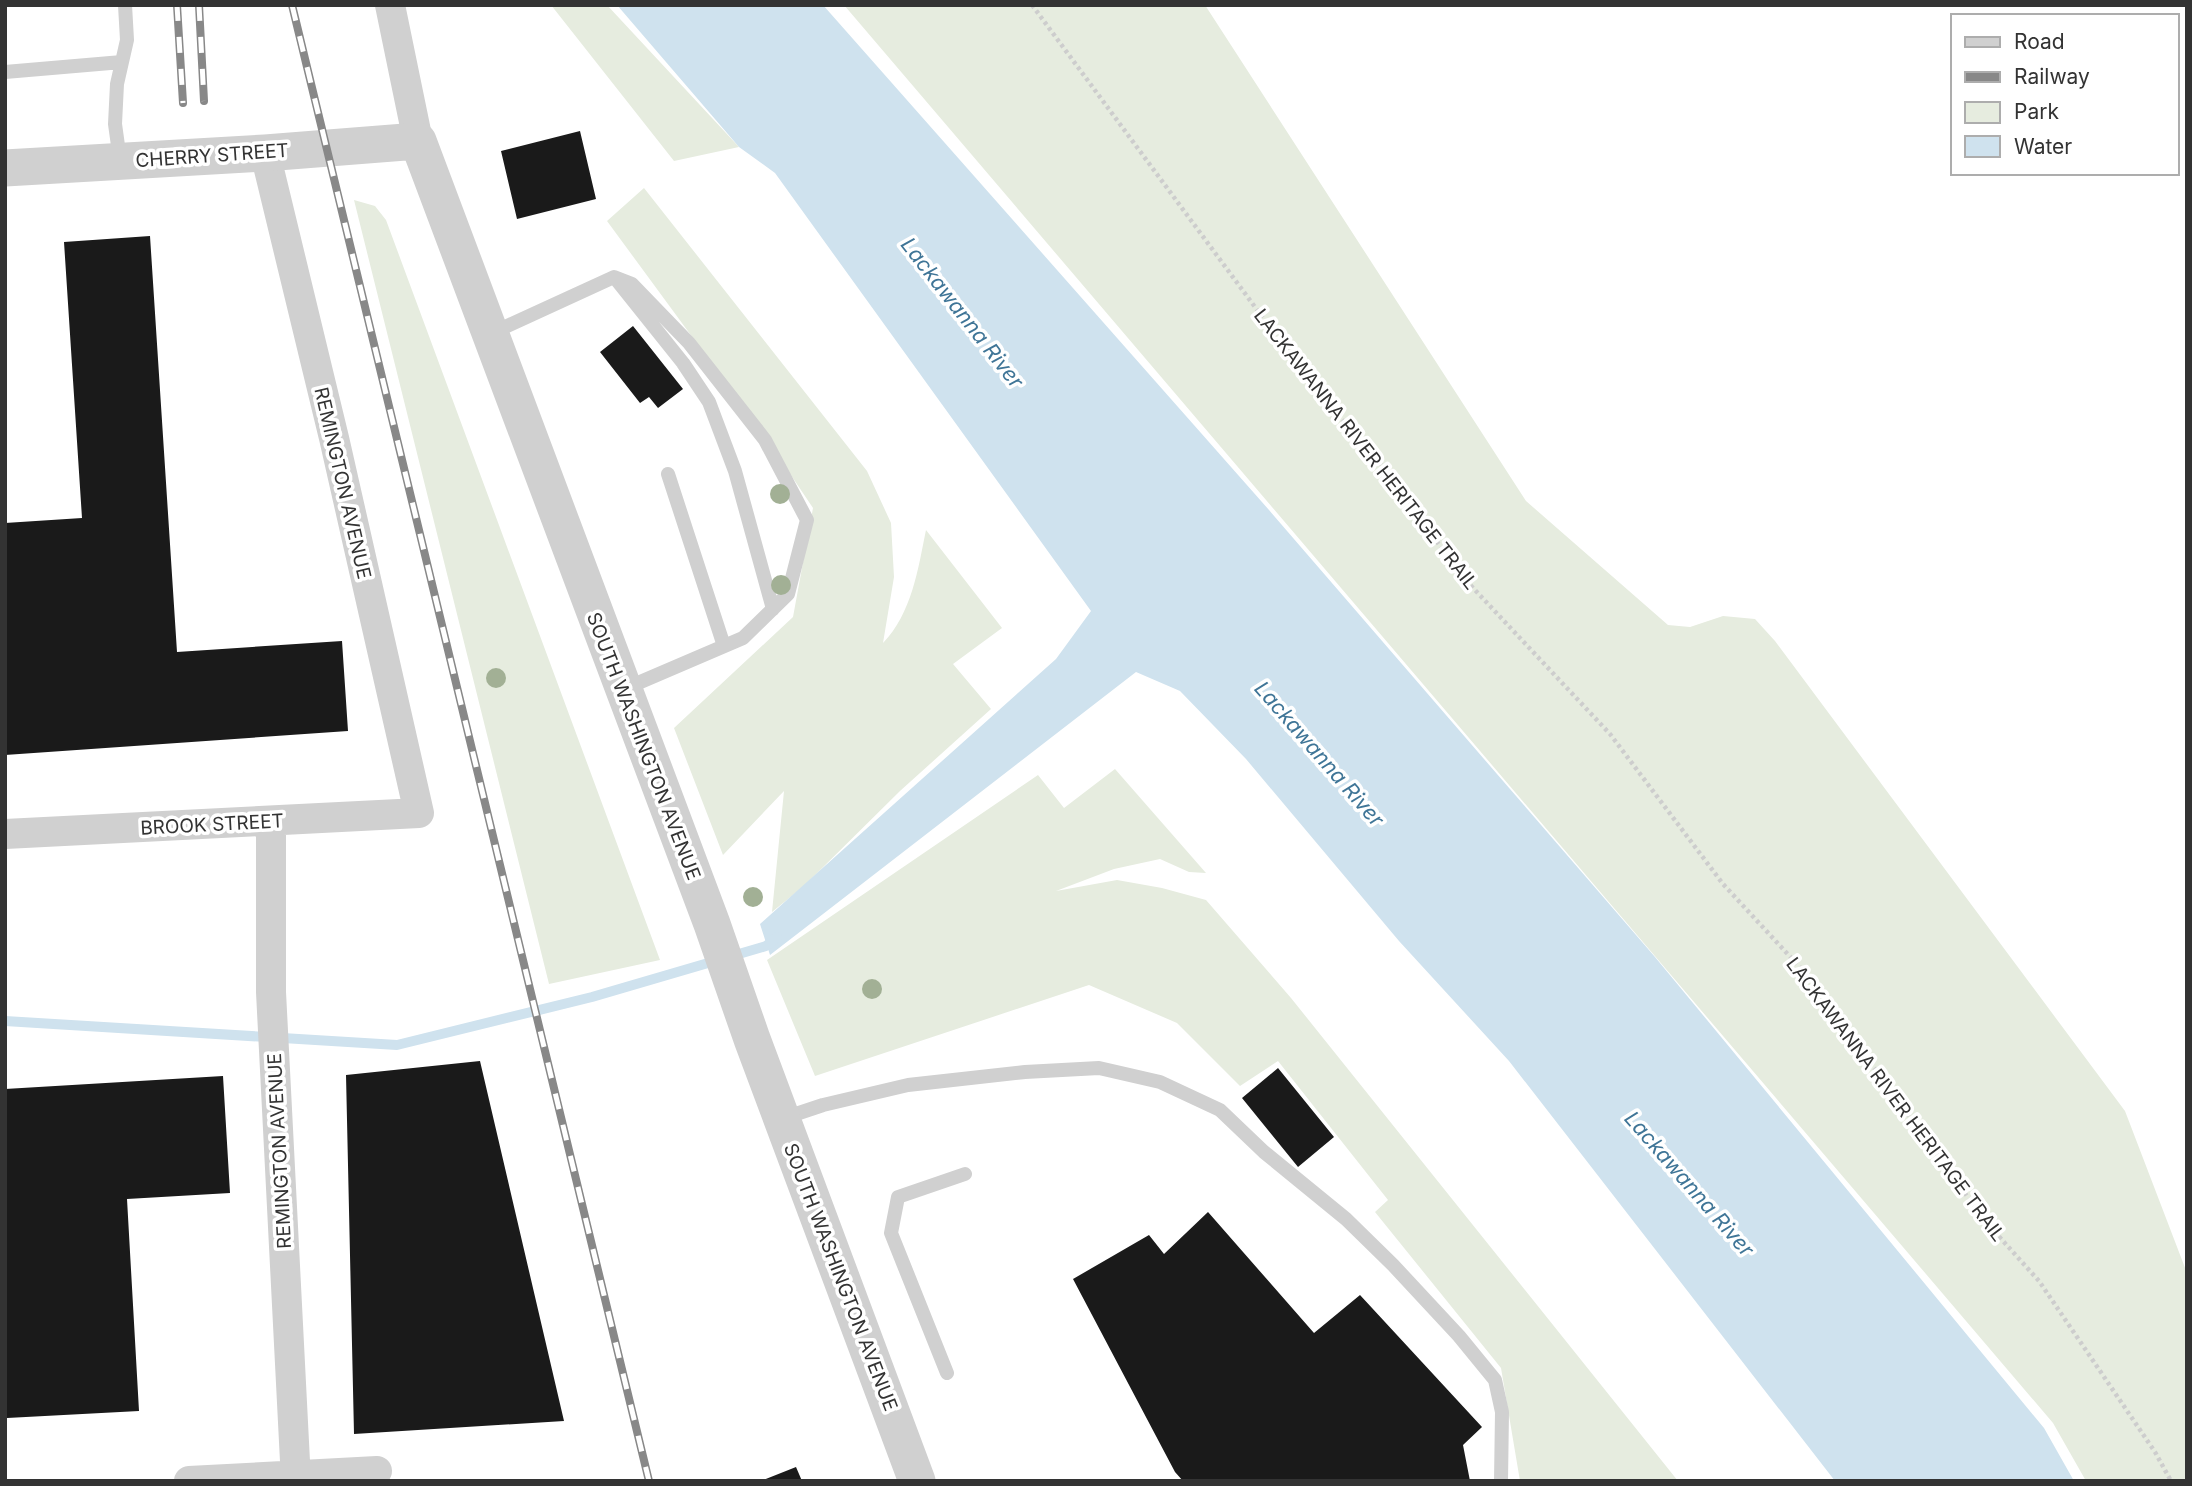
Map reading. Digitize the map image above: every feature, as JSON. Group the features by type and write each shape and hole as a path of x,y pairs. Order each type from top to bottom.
{"street":[{"name":"SOUTH WASHINGTON AVENUE","path":"390,5 418,141 712,923 752,1039 917,1481"},
{"name":"CHERRY STREET","path":"5,168 418,141"},
{"name":"REMINGTON AVENUE","path":"265,153 334,438 419,814"},
{"name":"BROOK STREET","path":"5,834 419,814"},
{"name":"REMINGTON AVENUE","path":"271,821 271,992 296,1477"},
{"path":"189,1481 377,1471"}],"lane":[{"path":"120,161 115,124 117,84 127,40 125,5"},
{"path":"5,72 122,62"},
{"path":"614,277 683,363 709,402 735,471 772,609"},
{"path":"490,334 614,277 632,284 688,343 765,440 807,520 788,594 743,638 623,690"},
{"path":"668,474 724,646"},
{"path":"782,1119 823,1105 908,1085 1025,1072 1099,1068 1160,1082 1220,1111 1264,1152 1346,1219 1460,1336 1495,1380 1502,1412 1501,1481"},
{"path":"947,1373 891,1233 898,1198 965,1174"}],"path":[{"name":"LACKAWANNA RIVER HERITAGE TRAIL","path":"1032,5 1317,391 1388,472 1459,573 1610,734 1723,884 1807,975 1985,1221 2039,1280 2155,1452 2171,1481"}],"green space":[{"path":"551,5 607,5 739,147 674,161"},
{"path":"844,5 1205,5 1526,501 1668,625 1690,627 1723,616 1755,619 1775,641 2125,1111 2187,1273 2187,1481 2086,1481 2053,1423"},
{"path":"644,188 867,471 891,523 894,577 883,643 901,618 907,604 917,575 926,530 1002,628 953,664 991,709 900,791 804,886 772,912 784,791 723,855 674,728 793,617 813,508 762,432 607,221"},
{"path":"354,200 375,206 386,220 660,960 549,984"},
{"path":"1115,769 1206,873 1189,872 1160,859 1114,869 1056,891 1117,880 1206,900 1291,998 1678,1481 1520,1481 1501,1368 1375,1212 1388,1200 1278,1061 1240,1086 1177,1023 1089,985 815,1076 767,960 1038,775 1064,808"}],"water":[{"name":"Lackawanna River","path":"617,5 823,5 1269,510 1655,957 2044,1428 2074,1481 1835,1481 1509,1061 1399,941 1246,759 1180,691 1136,672 770,955 760,924 1056,659 1091,611 775,173 739,147"}],"building":[{"path":"580,131 596,199 517,219 501,151"},
{"path":"150,236 177,652 342,641 348,731 5,755 5,523 82,518 64,242"},
{"path":"633,326 683,389 658,408 649,397 640,403 600,352"},
{"path":"480,1061 564,1421 354,1434 346,1075"},
{"path":"1278,1068 1334,1137 1298,1167 1242,1098"},
{"path":"223,1076 230,1193 127,1199 139,1411 7,1418 5,1089"},
{"path":"1208,1212 1314,1333 1360,1295 1482,1427 1463,1445 1470,1481 1183,1481 1175,1472 1073,1279 1149,1235 1164,1254"},
{"path":"796,1467 802,1481 761,1481"}],"waterway":[{"path":"5,1021 397,1045 592,997 766,946 777,937"}],"railway":[{"path":"177,5 183,103"},
{"path":"199,5 204,101"},
{"path":"292,5 649,1481"}]}
